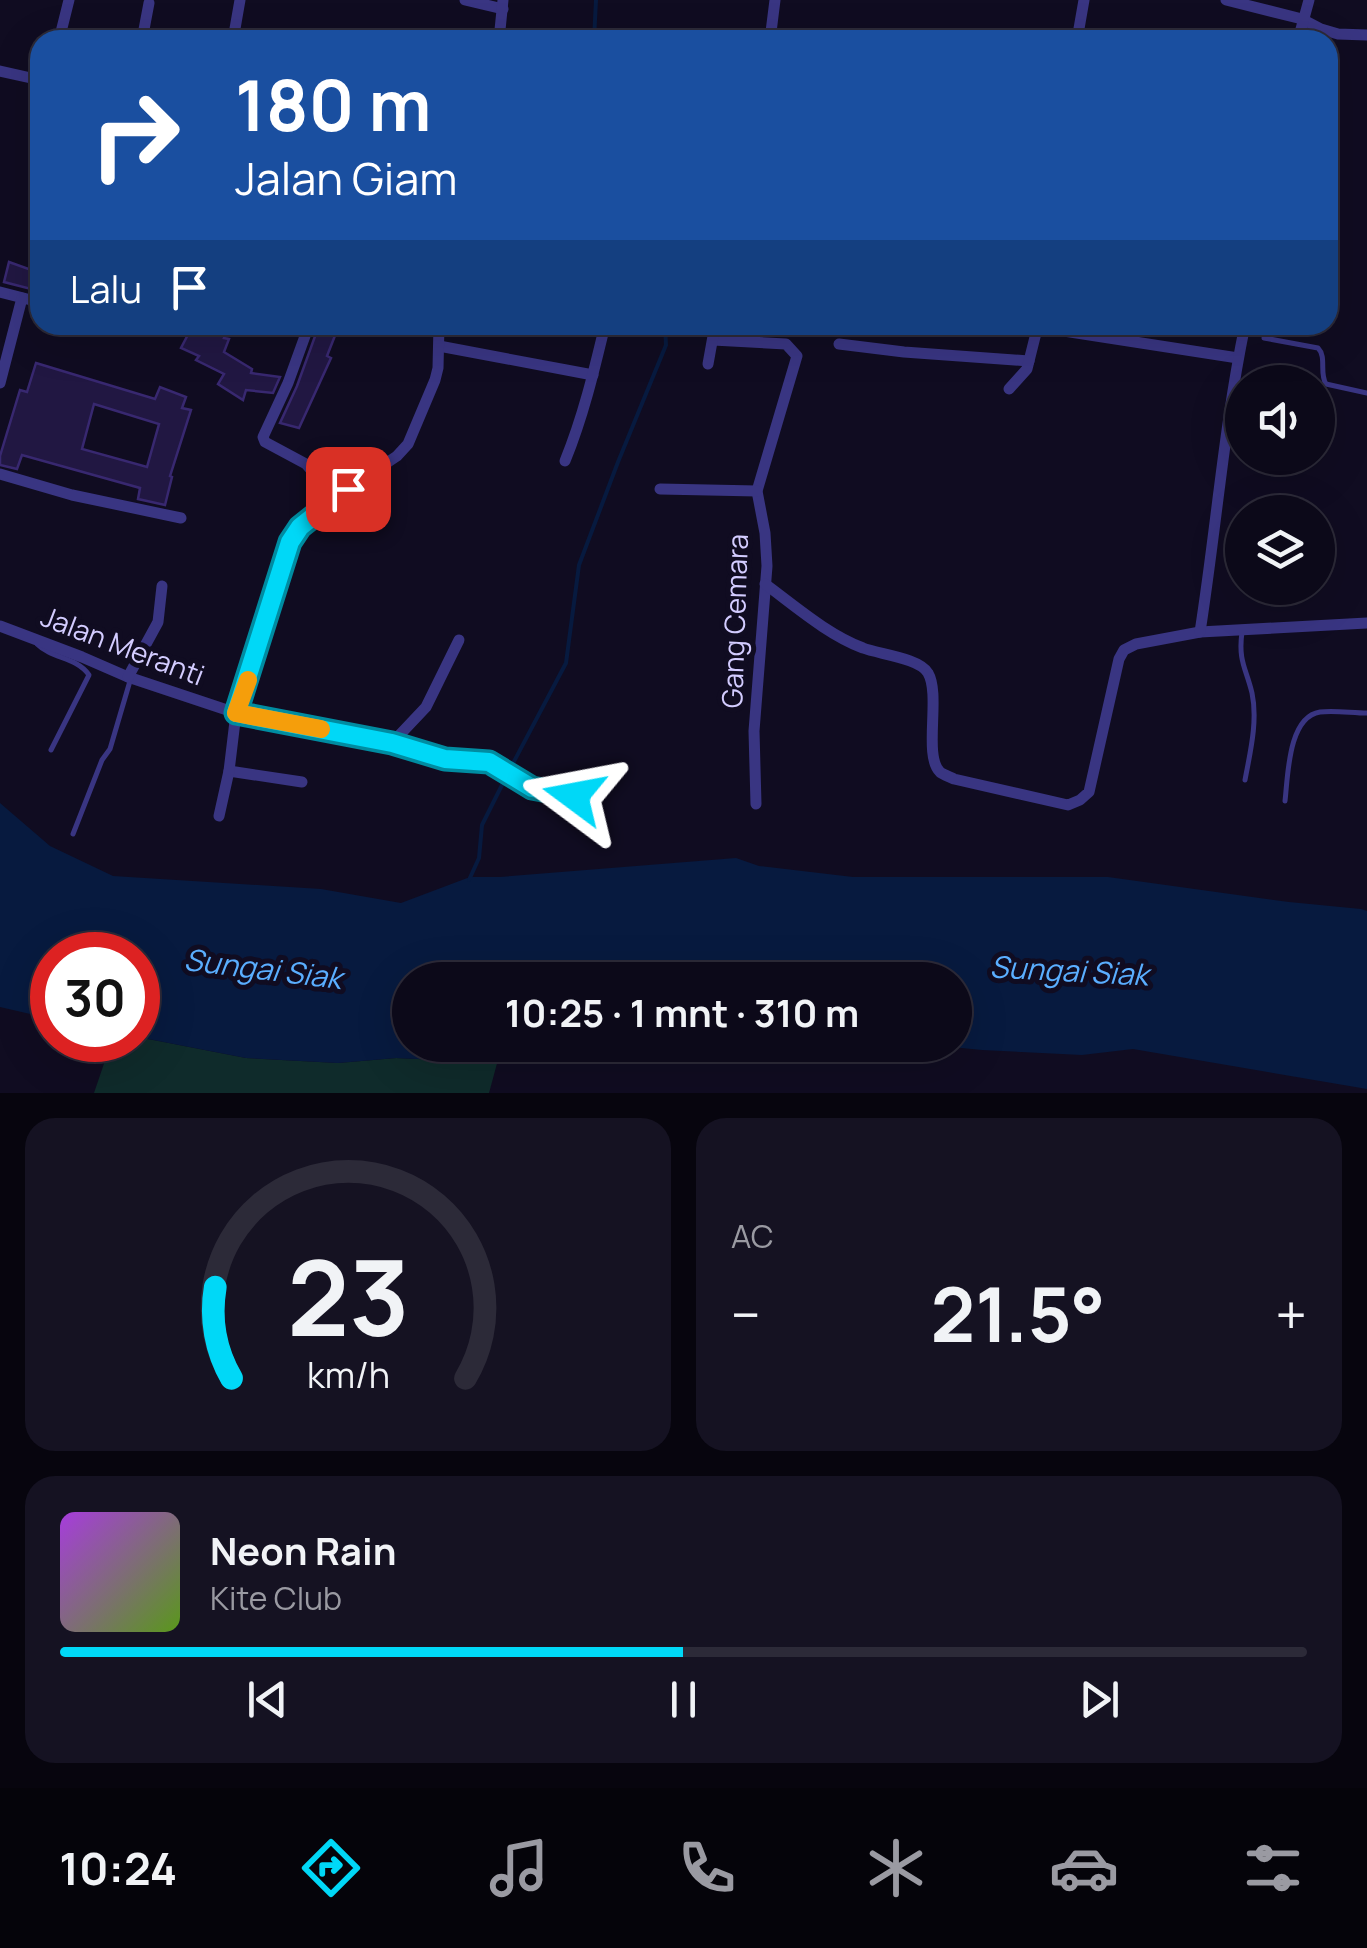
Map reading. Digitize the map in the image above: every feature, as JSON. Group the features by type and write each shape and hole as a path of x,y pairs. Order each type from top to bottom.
{"street":[{"path":"62,30 70,0"},
{"path":"235,30 240,0"},
{"path":"465,0 503,4 500,30"},
{"path":"771,30 775,0"},
{"path":"1079,30 1084,0"},
{"path":"1226,0 1302,18 1324,30"},
{"path":"1300,30 1309,0"},
{"path":"144,30 149,3"},
{"path":"1338,34 1367,35"},
{"path":"0,71 30,78"},
{"path":"0,292 30,300"},
{"path":"0,383 22,298"},
{"path":"305,335 264,437 265,442 309,467 336,498"},
{"path":"219,816 236,713 290,542 300,527 408,444 435,380 439,335"},
{"path":"565,462 603,335"},
{"path":"708,364 714,335"},
{"path":"1008,388 1024,375 1036,335"},
{"path":"1094,335 1238,358"},
{"path":"1200,632 1243,335"},
{"name":"Gang Cemara","path":"713,340 786,344 797,361 758,491 765,532 765,584 754,731 756,804"},
{"path":"839,344 1029,360"},
{"path":"439,346 593,375"},
{"path":"0,474 72,495 180,518"},
{"path":"660,488 758,491"},
{"path":"765,584 861,648 924,668 929,674 932,696 933,762 941,773 1068,805 1090,792 1118,658 1124,650 1136,644 1200,632 1367,623"},
{"path":"129,678 158,622 162,586"},
{"name":"Jalan Meranti","path":"0,626 129,678 236,713 392,743 445,759 489,762 532,788 574,796"},
{"path":"392,743 426,708 459,640"},
{"path":"229,771 302,782"}],"lane":[{"path":"1264,338 1319,349 1325,383 1367,393"},
{"path":"1242,629 1239,652 1252,692 1254,715 1245,780"},
{"path":"32,638 43,650 84,667 89,675 52,750"},
{"path":"72,834 102,760 110,750 129,678"},
{"path":"1285,801 1292,746 1300,722 1320,712 1367,713"}],"green space":[{"path":"160,1041 246,1058 338,1063 392,1058 392,1062 497,1062 489,1093 94,1093 105,1062 160,1062"}],"water":[{"name":"Sungai Siak","path":"0,803 50,846 113,876 321,889 401,903 470,877 736,858 759,866 853,877 1108,877 1367,911 1367,1089 1133,1049 1082,1055 972,1049 972,962 392,962 392,1058 338,1063 246,1058 160,1041 160,932 30,932 30,1014 0,1007"}],"building":[{"path":"9,262 30,269 30,289 4,282"},
{"path":"188,335 225,335 224,338 229,339 224,352 252,369 251,373 280,377 273,393 246,390 243,400 218,384 224,374 181,348"},
{"path":"315,335 335,335 327,356 331,358 299,428 280,423"},
{"path":"36,363 155,399 160,387 186,397 182,408 191,410 165,505 138,499 140,488 22,455 17,469 0,465 20,390 27,392","holes":["94,404 159,424 147,467 82,449"]}],"waterway":[{"path":"594,30 596,0"},
{"path":"510,769 566,663 579,565 666,345 666,335"},
{"path":"469,880 479,858 482,825 506,777"}],"slow traffic":[{"path":"248,680 236,713 321,729"}],"route":[{"path":"348,489 300,527 290,542 236,713 392,743 445,759 489,762 532,788 574,796"}]}
